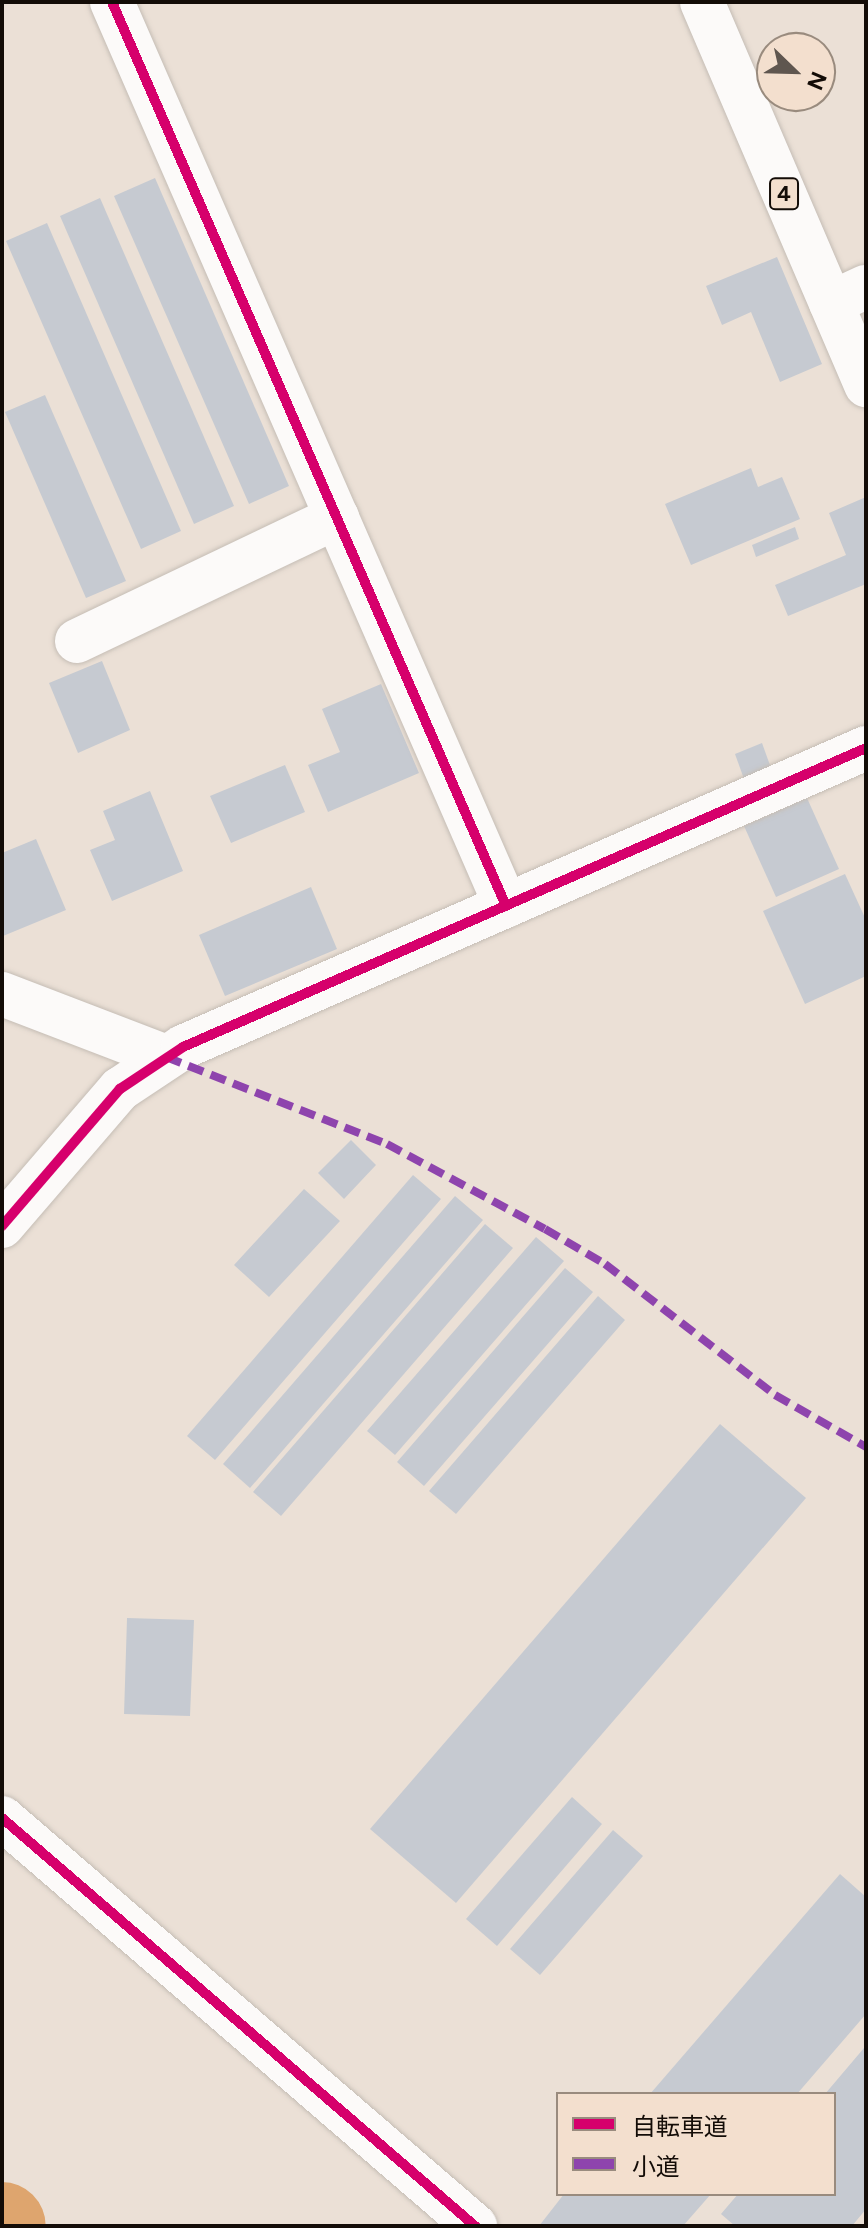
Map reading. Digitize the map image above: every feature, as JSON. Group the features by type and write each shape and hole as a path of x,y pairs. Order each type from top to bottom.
{"street":[{"path":"112,2 506,906"},
{"name":"4","path":"702,2 848,295 866,385"},
{"path":"77,641 337,517"},
{"path":"2,1226 120,1089 166,1057 866,748"},
{"path":"2,994 166,1057"},
{"path":"2,1818 475,2226"}],"building":[{"path":"155,178 289,486 249,504 114,196"},
{"path":"100,198 234,506 194,524 60,216"},
{"path":"47,223 181,531 141,549 6,241"},
{"path":"777,257 822,364 780,382 751,312 722,325 706,286"},
{"path":"45,395 126,581 86,598 5,412"},
{"path":"751,468 758,487 782,477 800,519 691,565 665,504"},
{"path":"866,497 866,584 788,616 775,585 846,555 829,513"},
{"path":"795,527 799,539 756,557 752,545"},
{"path":"102,661 130,730 78,753 49,683"},
{"path":"381,684 419,773 328,812 308,765 340,752 322,709"},
{"path":"762,743 771,768 744,779 735,754"},
{"path":"285,765 305,812 231,843 210,796"},
{"path":"150,791 183,871 112,901 90,850 115,840 103,811"},
{"path":"807,798 839,869 776,897 744,826"},
{"path":"36,839 66,910 3,936 2,853"},
{"path":"845,874 866,920 866,976 805,1004 763,911"},
{"path":"311,887 337,949 225,996 199,935"},
{"path":"351,1140 376,1165 344,1199 318,1173"},
{"path":"413,1175 441,1199 215,1460 187,1436"},
{"path":"304,1189 340,1221 269,1297 234,1265"},
{"path":"455,1196 483,1220 250,1488 223,1464"},
{"path":"485,1224 513,1248 281,1516 253,1492"},
{"path":"536,1237 564,1261 395,1455 367,1431"},
{"path":"565,1268 593,1292 424,1486 397,1462"},
{"path":"598,1296 625,1320 456,1514 429,1491"},
{"path":"720,1424 806,1498 456,1903 370,1829"},
{"path":"127,1618 194,1620 190,1716 124,1714"},
{"path":"572,1797 602,1824 497,1946 466,1919"},
{"path":"613,1830 643,1856 540,1975 510,1949"},
{"path":"840,1874 866,1897 866,2014 799,2092 652,2092"},
{"path":"864,2048 866,2209 852,2226 735,2226 721,2214 736,2196 836,2196 836,2092 827,2092"},
{"path":"562,2196 709,2196 683,2226 539,2226"}],"marked path":[{"path":"166,1057 387,1144 545,1229 605,1264 775,1395 866,1447"}],"cycle path":[{"path":"112,2 506,906"},
{"path":"2,1226 120,1089 183,1047 866,748"},
{"path":"2,1818 475,2226"}]}
